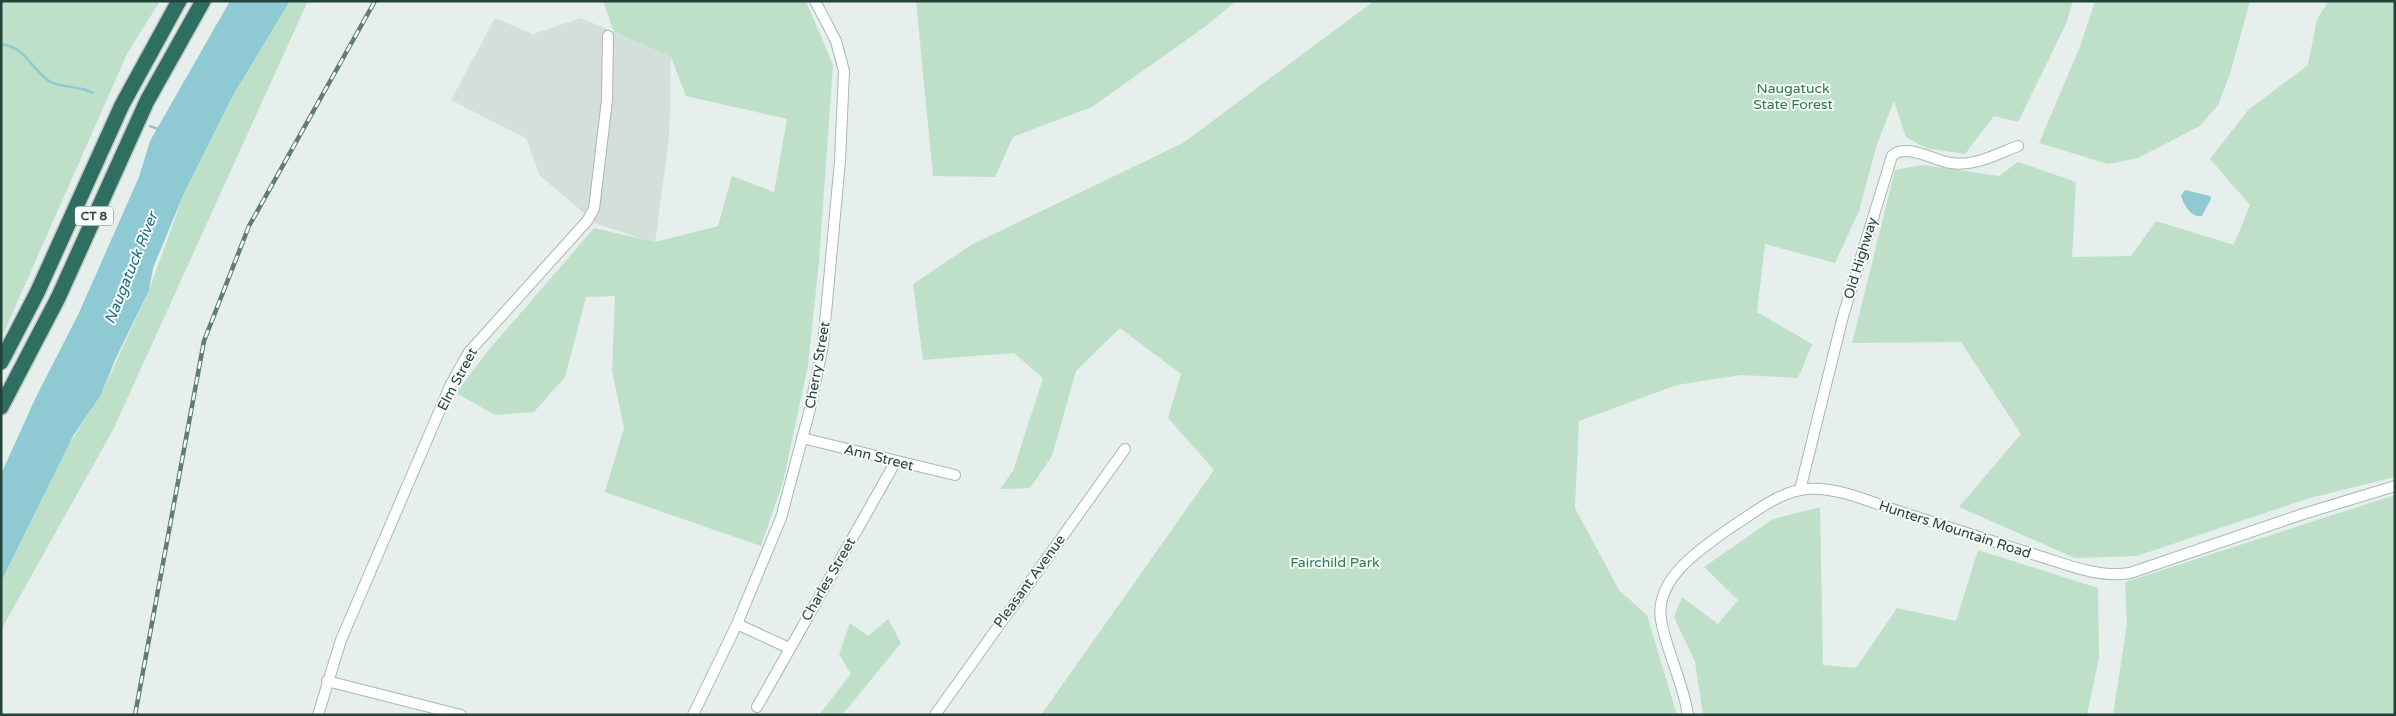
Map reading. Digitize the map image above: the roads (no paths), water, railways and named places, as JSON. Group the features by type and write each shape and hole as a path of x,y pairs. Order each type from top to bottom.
{"highway":[{"name":"CT 8","path":"1,362 37,293 122,105 178,1"},
{"name":"CT 8","path":"1,407 58,298 142,110 203,1"}],"street":[{"name":"Cherry Street","path":"694,715 737,624 781,518 802,438 823,345 840,161 844,71 841,54 815,1"},
{"name":"Elm Street","path":"318,715 327,681 356,606 451,384 468,352 587,221 594,209 607,100 608,36"},
{"name":"Old Highway","path":"1800,490 1843,316 1892,156 1900,151 1949,163 1965,164 2018,146"},
{"name":"Ann Street","path":"802,438 955,475"},
{"name":"Pleasant Avenue","path":"935,715 1125,449"},
{"name":"Charles Street","path":"757,707 896,461"},
{"name":"Hunters Mountain Road","path":"1688,715 1661,619 1661,602 1668,584 1688,562 1731,528 1779,498 1800,490 1821,490 1867,501 2069,566 2108,575 2130,573 2303,514 2395,486"},
{"path":"737,624 789,648"},
{"path":"327,681 461,715"}],"water":[{"name":"Naugatuck River","path":"230,1 290,1 232,97 185,191 153,268 149,290 115,360 101,395 73,436 1,582 1,474 36,397 78,315 139,177 150,141"},
{"path":"2185,190 2210,196 2211,199 2202,216 2194,215 2186,207 2181,196"}],"waterway":[{"path":"1,44 10,46 23,54 49,81 93,93"},
{"path":"150,126 158,129"}],"railway":[{"path":"135,715 204,341 249,226 375,1"}],"park label":[{"name":"Naugatuck State Forest","path":"1793,96"},
{"name":"Fairchild Park","path":"1335,562"}]}
